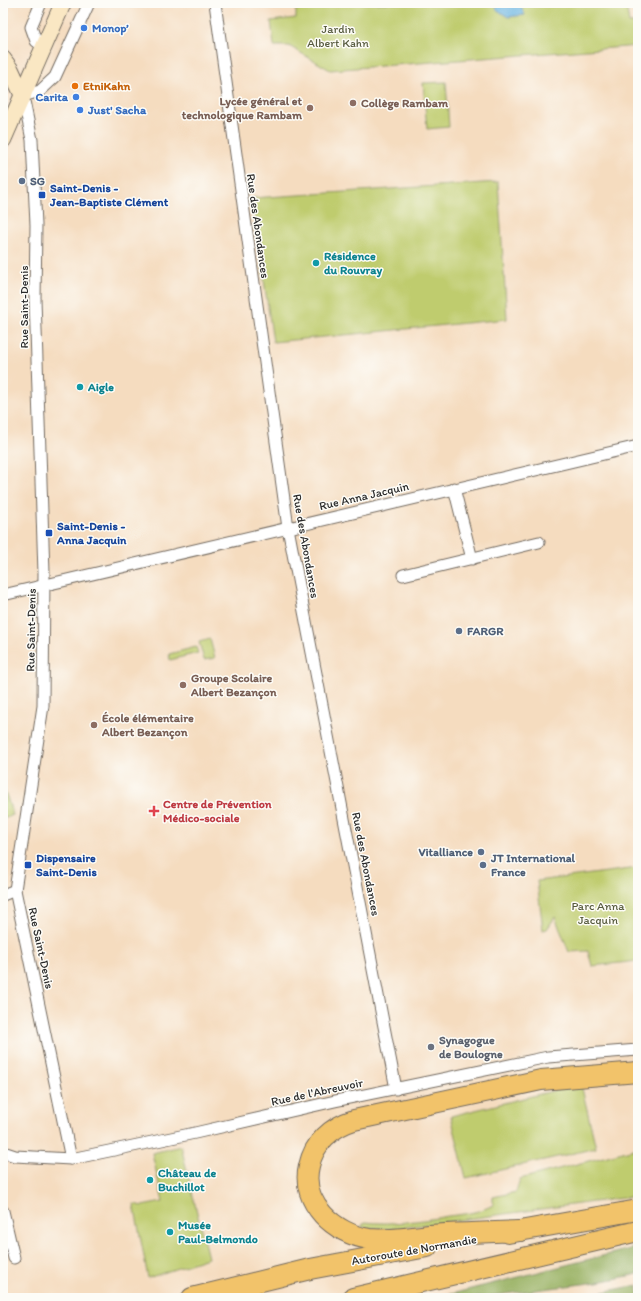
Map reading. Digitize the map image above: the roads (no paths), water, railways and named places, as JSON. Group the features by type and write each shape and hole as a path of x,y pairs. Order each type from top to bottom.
{"highway":[{"path":"521,1231 430,1235 380,1240 359,1236 335,1225 318,1209 308,1187 310,1163 317,1146 325,1137 340,1125 354,1120 541,1080 638,1072"},
{"name":"Autoroute de Normandie","path":"192,1298 310,1269 638,1210"},
{"path":"353,1298 638,1231"}],"main road":[{"path":"3,140 63,3"},
{"path":"3,59 11,70 23,96"}],"street":[{"path":"41,3 31,27 36,41 44,47"},
{"path":"23,96 40,91 55,77 89,3"},
{"name":"Rue des Abondances","path":"214,3 288,528 396,1089"},
{"name":"Rue Saint-Denis","path":"23,96 32,140 44,585 43,706 15,890 71,1159"},
{"name":"Rue Anna Jacquin","path":"3,595 638,446"},
{"path":"454,488 472,559"},
{"path":"403,574 472,559 539,542"},
{"path":"3,895 15,890"},
{"name":"Rue de l'Abreuvoir","path":"3,1152 15,1156 71,1159 548,1057 638,1050"},
{"path":"3,1211 14,1258"}],"water":[{"path":"519,3 525,15 508,17 496,9 497,4"}],"place":[{"name":"Monop’","path":"84,28"},
{"name":"EtniKahn","path":"75,86"},
{"name":"Carita","path":"76,97"},
{"name":"Collège Rambam","path":"353,103"},
{"name":"Lycée général et technologique Rambam","path":"310,108"},
{"name":"Just' Sacha","path":"80,110"},
{"name":"SG","path":"22,181"},
{"name":"Saint-Denis - Jean-Baptiste Clément","path":"42,195"},
{"name":"Résidence du Rouvray","path":"316,263"},
{"name":"Aigle","path":"80,387"},
{"name":"Saint-Denis - Anna Jacquin","path":"49,533"},
{"name":"FARGR","path":"459,631"},
{"name":"Groupe Scolaire Albert Bezançon","path":"183,685"},
{"name":"École élémentaire Albert Bezançon","path":"94,725"},
{"name":"Centre de Prévention Médico-sociale","path":"154,811"},
{"name":"Vitalliance","path":"481,852"},
{"name":"Dispensaire Saint-Denis","path":"28,865"},
{"name":"JT International France","path":"483,865"},
{"name":"Synagogue de Boulogne","path":"431,1047"},
{"name":"Château de Buchillot","path":"150,1180"},
{"name":"Musée Paul-Belmondo","path":"170,1232"}],"park label":[{"name":"Jardin Albert Kahn","path":"338,36"},
{"name":"Parc Anna Jacquin","path":"598,913"}]}
